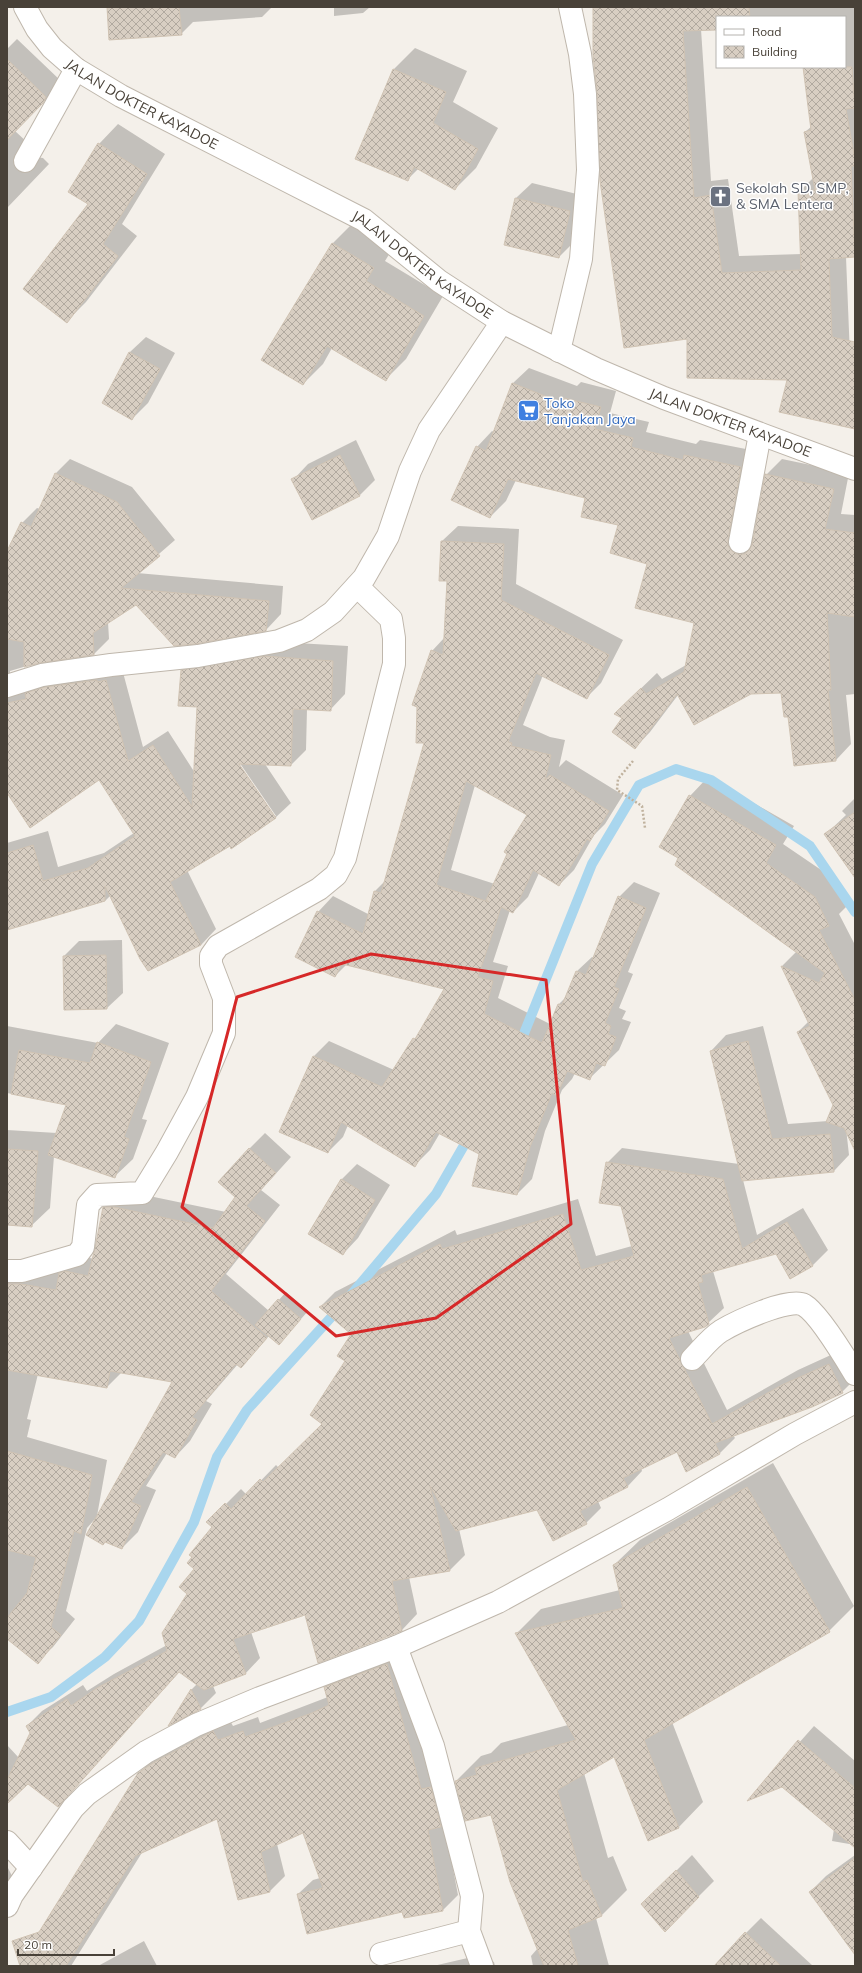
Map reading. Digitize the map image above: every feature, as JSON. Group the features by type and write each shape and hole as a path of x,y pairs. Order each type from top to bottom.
{"street":[{"name":"JALAN DOKTER KAYADOE","path":"25,7 37,29 52,48 76,69 121,96 364,220 439,281 502,322 596,369 664,398 855,469"},
{"path":"559,351 581,259 588,170 586,94 580,54 570,7"},
{"path":"26,161 76,69"},
{"path":"7,686 42,675 111,665 198,656 279,642 307,630 333,612 364,578 388,536 410,471 429,430 502,322"},
{"path":"740,542 760,434"},
{"path":"7,1271 22,1271 77,1255 83,1247 88,1204 97,1195 142,1193 168,1152 197,1097 224,1033 224,998 211,964 211,956 218,946 319,889 336,875 345,858 394,664 394,638 391,619 357,586"},
{"path":"692,1359 720,1331 774,1307 794,1302 804,1305 813,1314 840,1349 855,1374"},
{"path":"7,1906 12,1895 73,1808 146,1752 196,1725 260,1698 396,1647 498,1602 668,1509 795,1434 855,1402"},
{"path":"396,1647 433,1746 472,1896 469,1931 482,1966"},
{"path":"7,1842 31,1868"},
{"path":"381,1954 469,1931"}],"path":[{"path":"634,761 618,779 618,790 642,806 645,828"}],"highlighted area":[{"path":"371,954 546,980 571,1224 436,1318 336,1336 182,1207 237,997"}],"building":[{"path":"107,7 179,7 182,35 109,40"},
{"path":"593,7 749,7 750,16 716,16 716,30 683,31 694,198 711,195 722,273 801,270 798,191 815,190 804,132 811,130 803,68 852,67 855,108 846,109 855,160 855,166 851,166 855,257 829,259 832,337 855,342 855,429 779,412 787,380 687,378 687,339 624,348 600,181 597,93 593,55"},
{"path":"7,59 46,97 43,103 7,140"},
{"path":"393,69 446,92 433,123 478,149 455,190 414,167 408,181 355,159"},
{"path":"98,143 147,174 103,244 118,256 67,323 23,289 88,204 68,192"},
{"path":"515,198 570,211 559,258 504,245"},
{"path":"332,243 374,268 366,281 424,316 386,381 327,346 303,385 261,360"},
{"path":"129,352 160,369 132,420 102,403"},
{"path":"512,383 563,403 564,398 601,407 595,429 633,438 631,447 683,460 684,455 741,467 728,540 728,546 737,554 745,554 752,545 765,474 834,489 825,529 855,533 855,617 827,613 831,690 828,690 836,761 794,766 788,717 784,717 781,693 751,694 694,725 677,694 635,749 612,732 622,718 614,714 641,688 646,694 684,672 694,623 635,608 647,564 610,553 618,525 581,517 585,498 508,479 490,518 451,500 476,446 486,451"},
{"path":"340,455 360,496 312,520 291,479"},
{"path":"55,473 117,502 160,556 121,588 269,601 266,631 196,644 174,646 136,605 93,633 94,655 40,663 24,667 24,642 7,639 7,551 21,522 31,527"},
{"path":"441,541 504,544 501,600 609,655 587,699 536,673 508,742 512,743 511,746 551,755 545,780 550,775 609,811 590,841 587,839 559,886 533,870 513,913 501,907 478,977 493,981 484,1014 542,1043 558,1004 562,1005 576,971 586,975 618,896 646,908 614,987 619,989 605,1023 611,1026 608,1034 616,1037 605,1066 596,1063 590,1080 567,1071 557,1096 552,1093 530,1147 517,1195 472,1186 479,1154 436,1132 415,1167 341,1122 328,1153 279,1132 313,1056 382,1087 413,1038 415,1039 444,989 342,964 335,977 295,957 317,911 363,934 374,891 381,893 424,743 416,743 417,707 412,705 431,650 443,655 447,581 439,581","holes":["466,781 527,815 504,852 507,854 486,900 489,902 436,885"]},
{"path":"264,656 333,661 331,711 293,709 291,766 239,764 276,818 231,849 230,846 170,882 201,945 148,971 140,959 105,886 105,901 7,930 7,853 33,845 43,881 88,868 135,836 99,780 30,828 7,793 7,703 26,699 25,693 45,687 106,680 128,761 153,745 192,807 197,707 178,706 181,670"},
{"path":"689,795 776,845 766,863 815,897 829,926 819,930 855,1000 855,1151 844,1128 826,1122 833,1105 797,1032 810,1026 781,966 819,983 825,973 675,865 678,858 659,847"},
{"path":"855,812 855,878 824,834"},
{"path":"106,955 107,1009 64,1010 63,956"},
{"path":"748,1041 772,1139 830,1134 834,1172 742,1181 710,1051"},
{"path":"97,1042 151,1062 124,1137 129,1139 115,1178 48,1155 66,1105 11,1094 19,1050 90,1063"},
{"path":"249,1148 276,1173 246,1206 265,1221 211,1291 267,1338 241,1368 236,1364 192,1417 197,1420 175,1458 163,1452 131,1502 141,1506 122,1549 105,1542 103,1545 86,1535 172,1382 110,1371 107,1388 7,1370 7,1284 21,1284 56,1290 59,1273 65,1271 88,1276 103,1207 114,1207 213,1228 235,1197 218,1182"},
{"path":"7,1149 38,1151 32,1227 7,1225"},
{"path":"606,1162 723,1179 742,1249 787,1222 813,1266 790,1279 776,1254 701,1275 703,1282 698,1283 709,1324 705,1327 669,1338 712,1424 782,1385 829,1364 843,1393 812,1407 715,1443 720,1454 686,1472 677,1452 623,1478 628,1487 580,1511 587,1524 553,1541 537,1510 456,1531 430,1486 450,1571 392,1581 402,1631 318,1663 305,1615 233,1639 246,1674 204,1690 179,1672 58,1807 28,1784 7,1804 7,1780 30,1733 26,1726 67,1699 71,1706 97,1688 167,1651 162,1633 187,1594 179,1587 194,1569 187,1563 192,1557 189,1555 212,1527 206,1522 225,1503 231,1509 260,1479 263,1482 322,1424 310,1415 345,1361 337,1356 351,1334 319,1307 440,1244 442,1249 563,1214 581,1270 634,1256 621,1206 599,1203"},
{"path":"341,1179 375,1200 343,1255 308,1234"},
{"path":"278,1299 301,1319 279,1345 255,1325"},
{"path":"7,1451 92,1475 81,1534 74,1531 51,1627 61,1635 38,1664 7,1639 7,1618 27,1593 36,1557 7,1550"},
{"path":"747,1487 830,1632 644,1740 679,1828 648,1841 614,1757 557,1790 583,1882 587,1880 602,1916 568,1930 578,1966 544,1966 510,1882 491,1815 465,1821 455,1781 477,1775 475,1768 576,1740 515,1633 623,1608 613,1565"},
{"path":"387,1664 421,1789 431,1787 441,1827 428,1830 443,1911 404,1918 402,1912 307,1934 297,1894 323,1888 303,1833 261,1852 270,1892 238,1900 217,1819 135,1856 66,1966 20,1966 12,1941 39,1932 138,1773 153,1763 213,1731 218,1740 243,1731 245,1737 312,1713 329,1705 324,1687"},
{"path":"191,1689 201,1709 168,1726"},
{"path":"798,1740 855,1788 855,1848 782,1787 747,1801"},
{"path":"855,1858 855,1955 809,1892"},
{"path":"676,1870 699,1897 665,1932 641,1904"},
{"path":"745,1932 781,1966 714,1966"}],"waterway":[{"path":"519,1046 592,864 639,785 676,769 711,780 810,846 855,912"},
{"path":"7,1712 51,1697 105,1657 139,1621 194,1522 217,1457 247,1410 345,1302 436,1194 470,1135"}],"place":[{"name":"Sekolah SD, SMP, & SMA Lentera","path":"720,196"},
{"name":"Toko Tanjakan Jaya","path":"529,411"}]}
